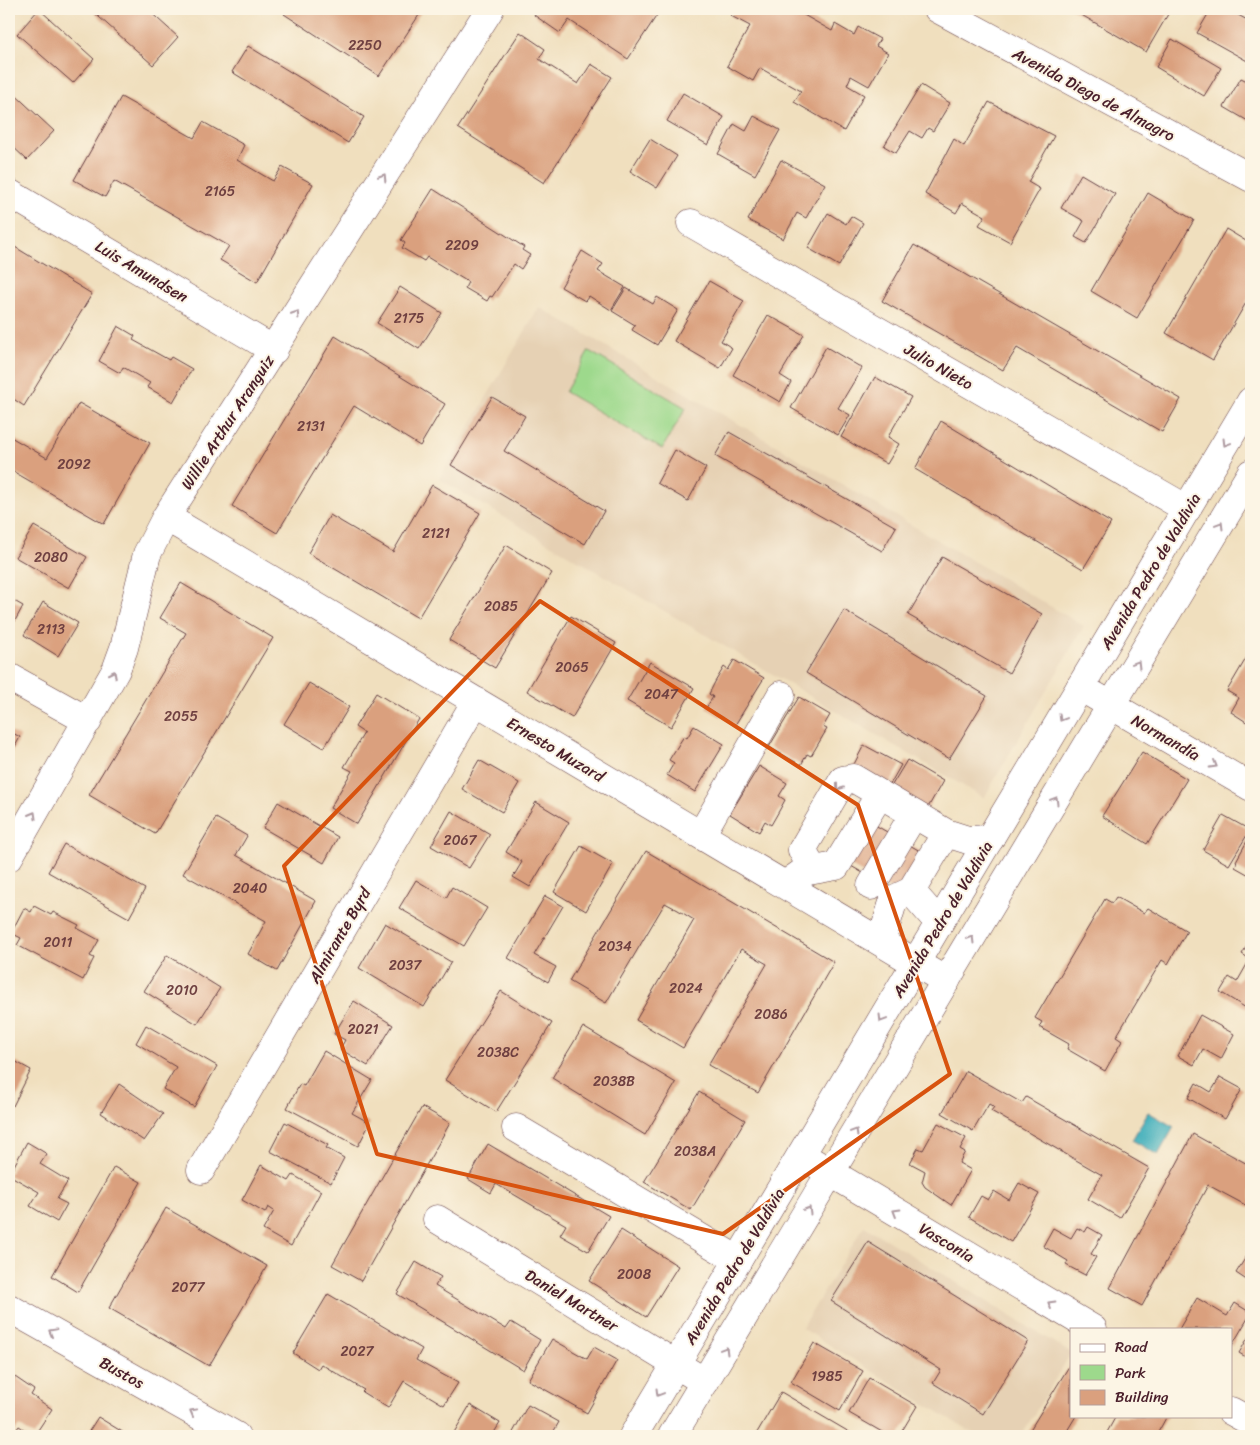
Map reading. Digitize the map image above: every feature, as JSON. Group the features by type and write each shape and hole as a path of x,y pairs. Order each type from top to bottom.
{"street":[{"name":"Willie Arthur Aranguiz","path":"9,857 116,670 124,648 147,554 166,517 490,9"},
{"name":"Avenida Diego de Almagro","path":"938,9 1251,178"},
{"name":"Luis Amundsen","path":"9,192 274,350"},
{"name":"Julio Nieto","path":"691,223 1187,509"},
{"name":"Avenida Pedro de Valdivia","path":"633,1436 1251,401"},
{"path":"674,1436 1251,473"},
{"name":"Ernesto Muzard","path":"166,517 946,981"},
{"path":"9,677 88,721"},
{"name":"Normandía","path":"1080,687 1251,787"},
{"path":"701,836 781,695"},
{"name":"Almirante Byrd","path":"201,1170 476,701"},
{"path":"939,923 892,892 825,868 802,850 843,780 853,778 946,833 968,840 990,839"},
{"path":"785,885 803,872 825,868 880,794"},
{"path":"881,942 892,892 914,814"},
{"path":"892,892 946,833"},
{"path":"516,1128 738,1260"},
{"name":"Vasconia","path":"800,1156 1091,1328"},
{"name":"Daniel Martner","path":"437,1219 705,1382"},
{"name":"Bustos","path":"9,1308 236,1436"},
{"path":"1232,1412 1251,1422"}],"highlighted area":[{"path":"540,601 858,805 950,1074 723,1234 377,1154 284,866"}],"shaded area":[{"path":"539,307 1084,626 984,798 439,479"},
{"path":"864,1226 1070,1352 1070,1355 1021,1436 977,1436 802,1328"}],"green space":[{"path":"589,351 686,408 662,449 565,392"}],"water":[{"path":"1148,1112 1174,1127 1158,1155 1132,1140"}],"building":[{"path":"39,9 94,59 73,83 17,34"},
{"path":"90,9 147,9 178,37 153,65"},
{"path":"288,9 423,9 379,76 284,14"},
{"path":"538,9 661,9 628,59 569,20 560,33 534,15"},
{"path":"735,9 805,9 802,14 832,31 835,24 854,35 858,27 880,39 876,46 888,53 869,86 851,76 847,85 864,95 844,131 794,102 801,91 760,68 753,81 727,66 750,26 731,16"},
{"path":"1071,9 1171,9 1146,52"},
{"path":"1211,9 1227,9 1251,22 1251,63 1197,33"},
{"path":"520,32 545,49 539,59 578,84 591,64 612,77 544,183 458,128"},
{"path":"1172,39 1221,68 1204,96 1156,67"},
{"path":"248,46 364,117 348,143 232,72"},
{"path":"1241,78 1251,83 1251,116 1248,121 1224,107"},
{"path":"921,85 950,103 933,131 928,128 922,138 910,131 896,153 884,146"},
{"path":"9,89 54,131 27,160 9,143"},
{"path":"683,93 724,117 708,145 667,121"},
{"path":"121,97 194,138 203,122 244,145 237,160 273,181 282,167 313,184 257,282 220,260 229,246 114,181 105,197 74,180"},
{"path":"989,102 1054,136 1028,182 1040,189 1010,242 979,225 985,216 962,203 956,213 925,194 954,139 964,146"},
{"path":"754,116 780,130 755,175 718,154 734,124 746,131"},
{"path":"650,139 677,156 657,188 630,171"},
{"path":"781,160 825,184 806,218 797,213 783,239 748,220"},
{"path":"1081,174 1115,194 1086,243 1075,237 1084,221 1061,208"},
{"path":"433,189 524,247 522,250 530,255 521,269 514,264 492,297 490,296 487,301 465,288 468,282 427,257 424,261 402,248 405,243 401,240"},
{"path":"1148,193 1194,220 1137,318 1091,291"},
{"path":"828,213 846,224 851,216 863,223 839,266 808,248"},
{"path":"1226,229 1251,244 1251,294 1213,360 1166,333"},
{"path":"10,244 92,294 24,406 9,396"},
{"path":"914,245 1181,399 1162,432 1017,348 1003,370 882,301"},
{"path":"582,251 603,264 598,271 625,287 611,310 589,296 585,301 561,287"},
{"path":"709,281 744,301 721,341 732,348 720,368 674,341"},
{"path":"400,287 442,313 419,349 377,323"},
{"path":"626,288 653,304 657,297 678,310 657,345 632,330 635,325 612,311"},
{"path":"768,315 804,335 780,375 791,382 780,402 733,375"},
{"path":"118,326 135,336 133,340 169,360 171,357 192,369 173,402 147,387 150,383 123,367 120,373 99,361"},
{"path":"335,336 445,404 420,446 354,406 277,533 232,506"},
{"path":"826,347 862,368 838,408 850,415 838,435 791,408"},
{"path":"875,377 911,397 888,437 899,444 887,464 841,437"},
{"path":"492,397 525,416 504,451 604,511 585,544 451,465"},
{"path":"79,403 150,443 104,524 9,469 9,436 47,458"},
{"path":"941,421 1111,523 1083,569 915,469"},
{"path":"729,432 896,527 882,551 715,456"},
{"path":"675,450 706,468 688,501 657,483"},
{"path":"432,485 480,513 418,618 308,553 330,515 393,552"},
{"path":"34,526 87,557 69,588 15,557"},
{"path":"506,545 552,573 495,668 449,640"},
{"path":"942,557 1042,614 1009,673 908,615"},
{"path":"181,583 273,638 155,834 89,795 186,633 160,618"},
{"path":"9,598 23,606 9,632"},
{"path":"43,602 78,623 58,656 24,635"},
{"path":"844,610 987,696 949,759 806,673"},
{"path":"571,616 616,643 572,718 527,691"},
{"path":"1251,650 1251,725 1231,712 1239,698 1227,691"},
{"path":"734,660 764,678 735,725 706,708 713,697 709,694 715,682 724,667 728,670"},
{"path":"650,662 694,688 671,727 627,701"},
{"path":"309,683 349,707 324,748 284,724"},
{"path":"376,693 419,719 357,824 330,808 352,771 344,767 364,733 355,727"},
{"path":"799,697 830,715 823,727 827,729 811,756 807,754 801,765 769,747"},
{"path":"694,726 724,744 695,792 667,775 674,763 669,760 684,736 687,738"},
{"path":"9,731 20,737 9,758"},
{"path":"864,745 901,765 889,786 853,766"},
{"path":"1142,752 1187,779 1147,844 1102,816"},
{"path":"479,760 519,783 502,812 462,789"},
{"path":"907,760 943,781 926,811 889,790"},
{"path":"759,766 787,783 779,796 785,800 771,825 765,821 759,832 730,814"},
{"path":"278,802 338,837 324,863 263,828"},
{"path":"536,802 569,822 530,887 513,877 522,862 506,852"},
{"path":"451,811 490,834 469,868 431,846"},
{"path":"1223,815 1250,830 1229,865 1203,850"},
{"path":"216,818 247,836 236,855 316,901 277,971 248,954 266,921 183,874"},
{"path":"868,821 927,855 903,896 844,862"},
{"path":"1251,834 1251,876 1235,867 1236,861"},
{"path":"64,844 145,889 129,918 48,872"},
{"path":"581,846 613,864 586,911 554,892"},
{"path":"646,851 834,962 758,1093 708,1065 767,964 741,949 683,1048 636,1020 694,920 678,910 665,903 606,1003 569,981"},
{"path":"416,880 446,898 452,887 487,908 464,946 399,908"},
{"path":"545,896 563,906 534,955 556,967 548,982 508,958"},
{"path":"1116,897 1144,913 1148,908 1187,931 1168,964 1162,960 1116,1037 1122,1041 1105,1071 1067,1049 1069,1044 1039,1027 1042,1022 1035,1018 1105,899 1112,903"},
{"path":"34,906 51,915 53,912 79,925 77,928 99,940 90,956 94,958 83,980 17,945 21,938 11,933 24,908 31,912"},
{"path":"385,923 451,962 424,1007 359,968"},
{"path":"1251,939 1251,1011 1220,992 1229,977 1237,982 1250,959 1242,954"},
{"path":"167,955 220,988 197,1024 144,991"},
{"path":"501,991 552,1023 496,1112 445,1080"},
{"path":"354,1001 393,1025 368,1066 340,1049 345,1040 334,1034"},
{"path":"1200,1015 1234,1034 1221,1059 1203,1049 1194,1065 1178,1056"},
{"path":"146,1025 217,1066 194,1107 163,1089 176,1067 136,1043"},
{"path":"583,1027 676,1083 645,1135 552,1078"},
{"path":"324,1051 372,1080 352,1113 370,1123 358,1146 287,1108 300,1084 304,1086"},
{"path":"9,1058 31,1070 13,1106 9,1104"},
{"path":"966,1071 1022,1103 1026,1097 1149,1168 1120,1218 1088,1199 1102,1175 991,1111 994,1107 989,1104 973,1131 942,1113"},
{"path":"1220,1077 1242,1089 1225,1119 1188,1098 1196,1083 1211,1092"},
{"path":"119,1084 163,1114 144,1141 101,1113"},
{"path":"699,1092 745,1120 691,1210 644,1182"},
{"path":"422,1107 450,1123 361,1281 332,1265"},
{"path":"285,1122 328,1145 326,1148 344,1158 331,1183 270,1151"},
{"path":"938,1123 966,1138 960,1149 965,1152 959,1163 971,1170 951,1205 925,1187 922,1182 925,1171 910,1163 918,1148 923,1150"},
{"path":"1193,1134 1251,1166 1251,1208 1208,1185 1142,1306 1110,1288"},
{"path":"27,1142 47,1154 40,1164 68,1181 57,1199 67,1204 57,1222 30,1206 39,1192 9,1175"},
{"path":"488,1144 609,1216 588,1251 560,1235 566,1225 496,1184 491,1193 468,1179"},
{"path":"261,1165 289,1181 293,1175 321,1191 291,1246 263,1230 274,1211 268,1207 265,1213 242,1200"},
{"path":"114,1167 141,1182 78,1292 52,1276"},
{"path":"1019,1183 1039,1194 1011,1242 969,1217 981,1196 988,1200 994,1191 1009,1200"},
{"path":"166,1208 267,1266 209,1366 109,1308"},
{"path":"1088,1227 1102,1235 1091,1254 1096,1257 1085,1275 1066,1265 1068,1261 1043,1246 1053,1228 1071,1238 1077,1228 1085,1232"},
{"path":"621,1230 678,1266 646,1317 589,1281"},
{"path":"868,1242 1028,1341 983,1414 933,1383 941,1370 831,1301"},
{"path":"1246,1257 1251,1260 1251,1283 1236,1273"},
{"path":"416,1262 441,1277 435,1286 506,1329 511,1322 540,1340 523,1370 397,1294"},
{"path":"328,1294 422,1349 416,1360 458,1383 444,1405 404,1381 388,1408 362,1392 364,1390 321,1364 318,1369 293,1353"},
{"path":"1197,1298 1227,1316 1235,1303 1251,1313 1232,1345 1232,1328 1180,1328"},
{"path":"1249,1336 1251,1337 1251,1360 1239,1353"},
{"path":"552,1339 587,1359 594,1347 617,1360 587,1413 528,1380"},
{"path":"814,1343 863,1371 840,1411 791,1382"},
{"path":"1070,1365 1070,1418 1075,1418 1064,1436 1034,1436 1028,1433"},
{"path":"15,1377 34,1390 31,1395 52,1409 34,1436 19,1426 14,1433 9,1430 9,1387"},
{"path":"869,1378 917,1406 899,1436 889,1436 849,1413"},
{"path":"781,1392 856,1436 755,1436"},
{"path":"470,1405 500,1423 492,1436 452,1436"},
{"path":"528,1405 559,1422 551,1436 511,1436"},
{"path":"98,1417 129,1436 86,1436"},
{"path":"1115,1418 1166,1418 1156,1436 1105,1436"}]}
